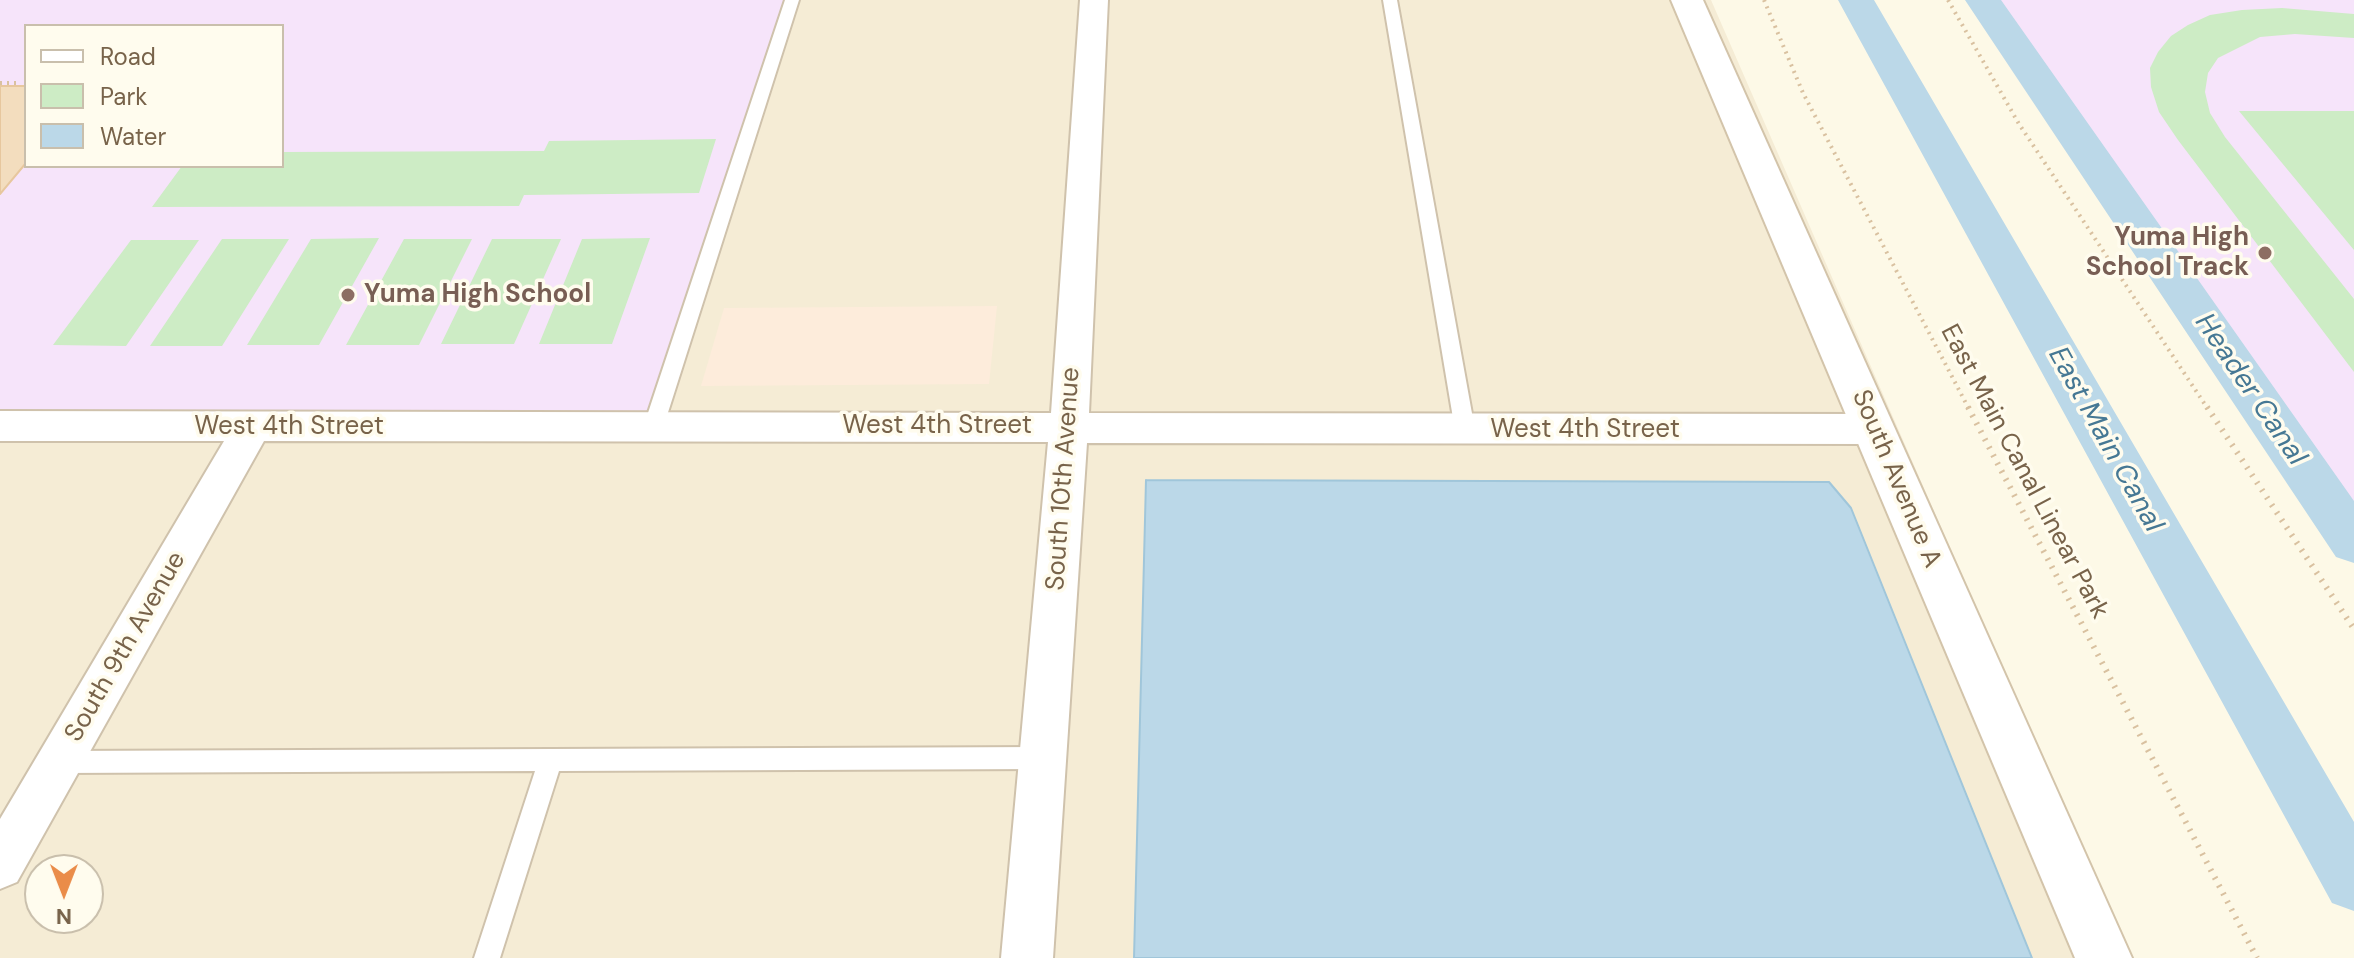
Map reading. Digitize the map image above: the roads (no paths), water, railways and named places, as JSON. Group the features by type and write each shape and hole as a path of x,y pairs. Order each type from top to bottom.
{"main road":[{"name":"South Avenue A","path":"1687,0 2104,958"}],"street":[{"name":"South 10th Avenue","path":"1027,958 1069,426 1094,0"},
{"name":"West 4th Street","path":"0,426 1875,429"},
{"name":"South 9th Avenue","path":"0,865 252,428"}],"lane":[{"path":"654,425 792,0"},
{"path":"1390,0 1465,430"},
{"path":"59,762 1043,758"},
{"path":"487,958 550,761"}],"water":[{"path":"1146,480 1829,482 1851,508 2032,958 1134,958"}],"waterway":[{"name":"East Main Canal","path":"1856,0 2354,881"},
{"name":"Header Canal","path":"1983,0 2354,542"}],"place":[{"name":"Yuma High School Track","path":"2265,253"},
{"name":"Yuma High School","path":"348,295"}]}
